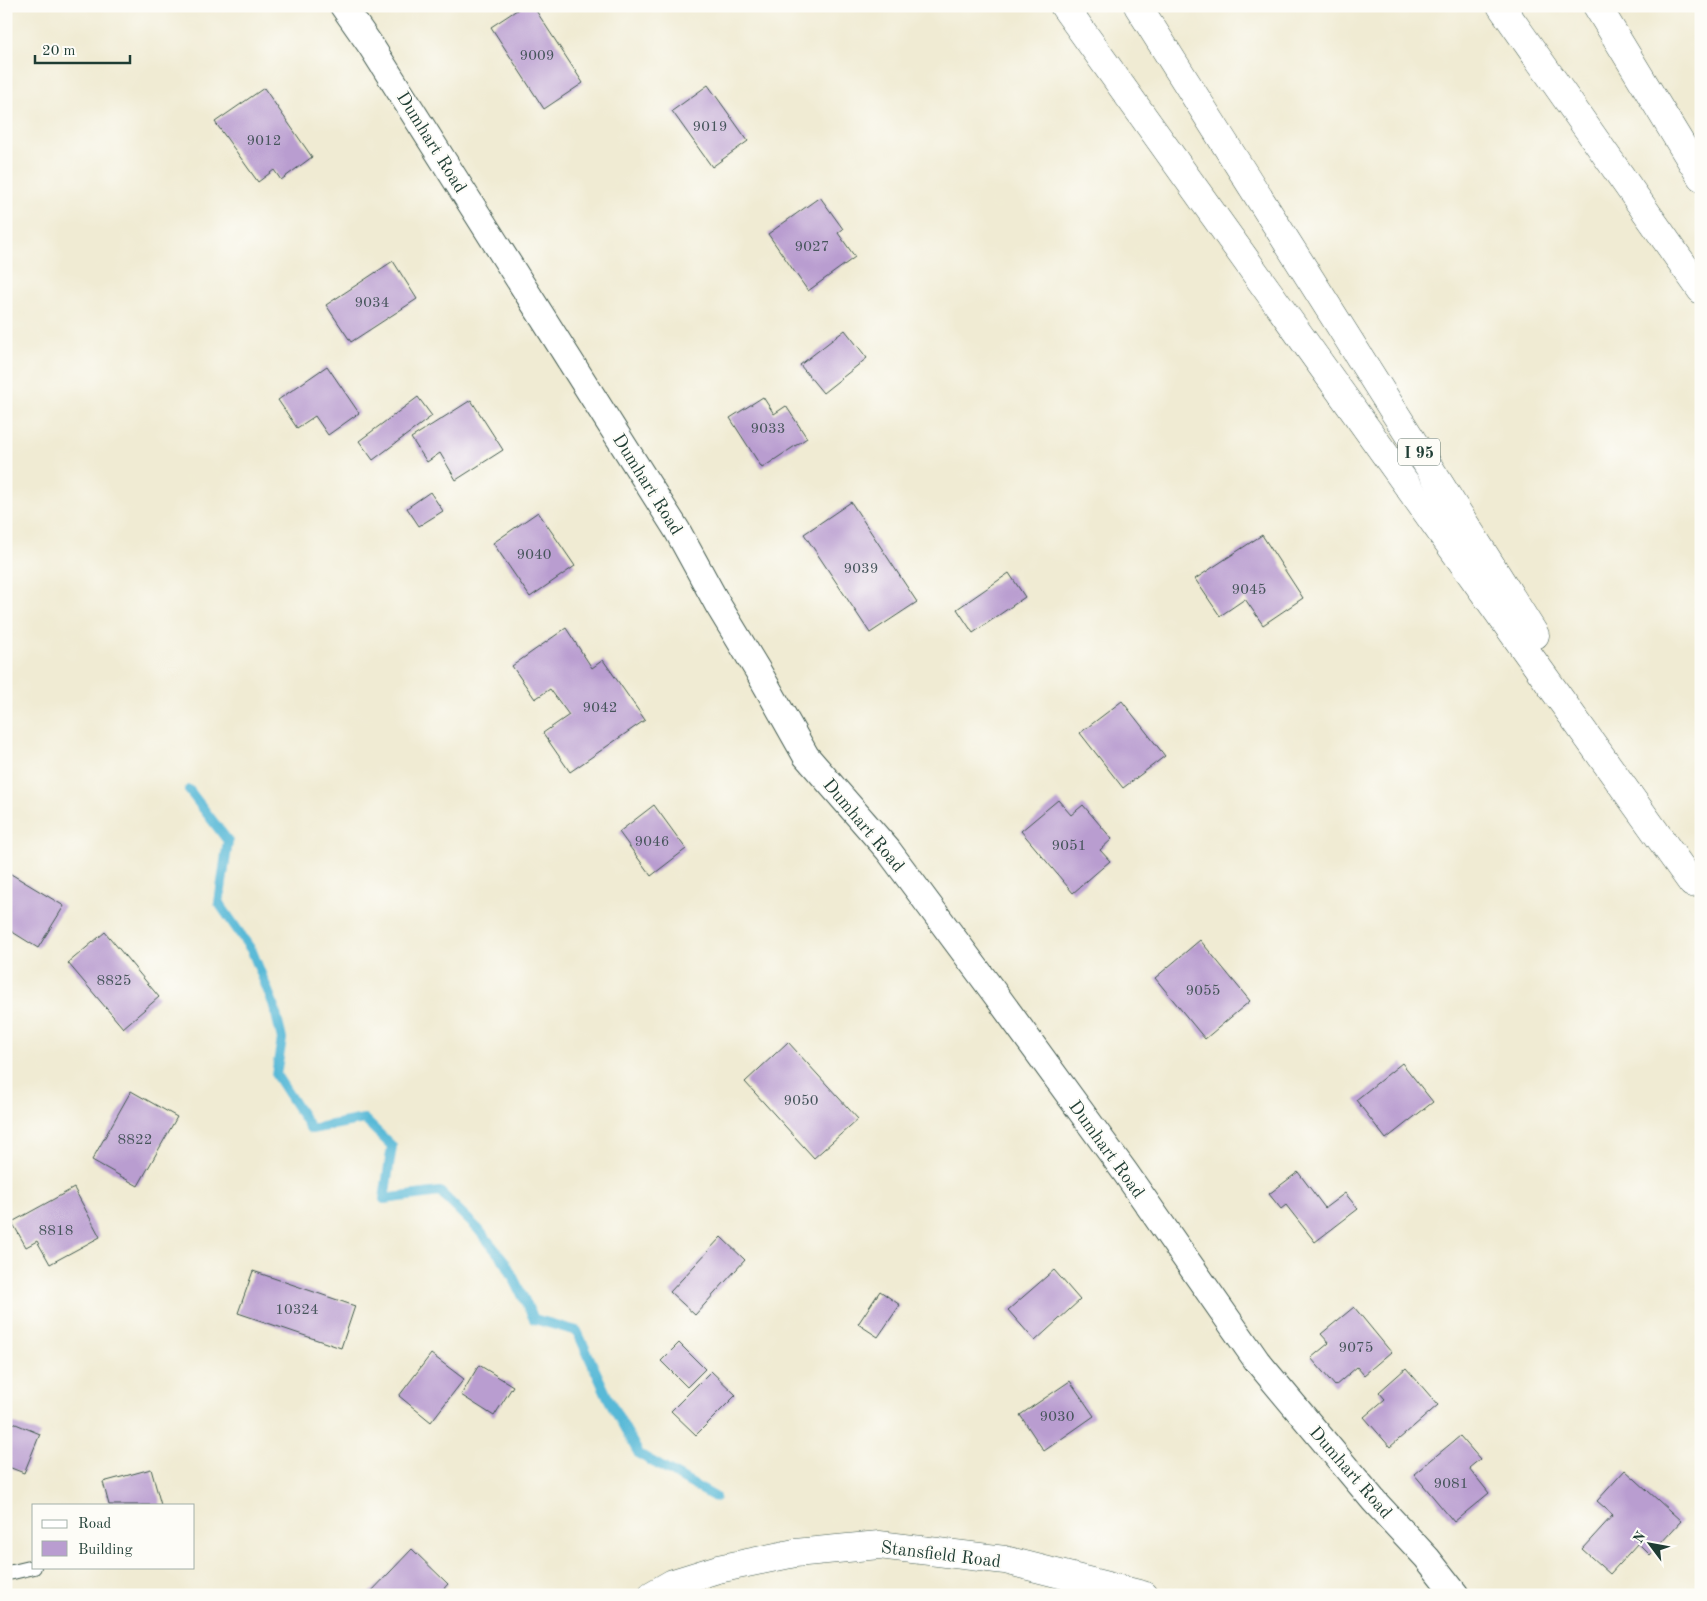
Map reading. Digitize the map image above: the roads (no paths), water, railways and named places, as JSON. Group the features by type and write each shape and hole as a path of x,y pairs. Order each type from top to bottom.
{"main road":[{"path":"1064,6 1696,890"},
{"name":"I 95","path":"1138,6 1696,890"},
{"path":"1501,6 1701,290"},
{"path":"1597,6 1701,177"},
{"name":"Stansfield Road","path":"652,1595 673,1583 718,1569 795,1553 880,1545 1005,1560 1143,1595"}],"street":[{"name":"Dumhart Road","path":"342,6 371,46 678,530 718,605 806,756 888,850 1125,1172 1257,1361 1374,1500 1427,1558 1456,1595"}],"lane":[{"path":"6,1572 32,1567"}],"waterway":[{"path":"189,790 228,841 219,903 252,951 274,1006 282,1039 276,1075 311,1129 364,1119 392,1146 384,1199 440,1192 478,1229 506,1263 534,1319 577,1331 608,1398 639,1454 715,1497"}]}
